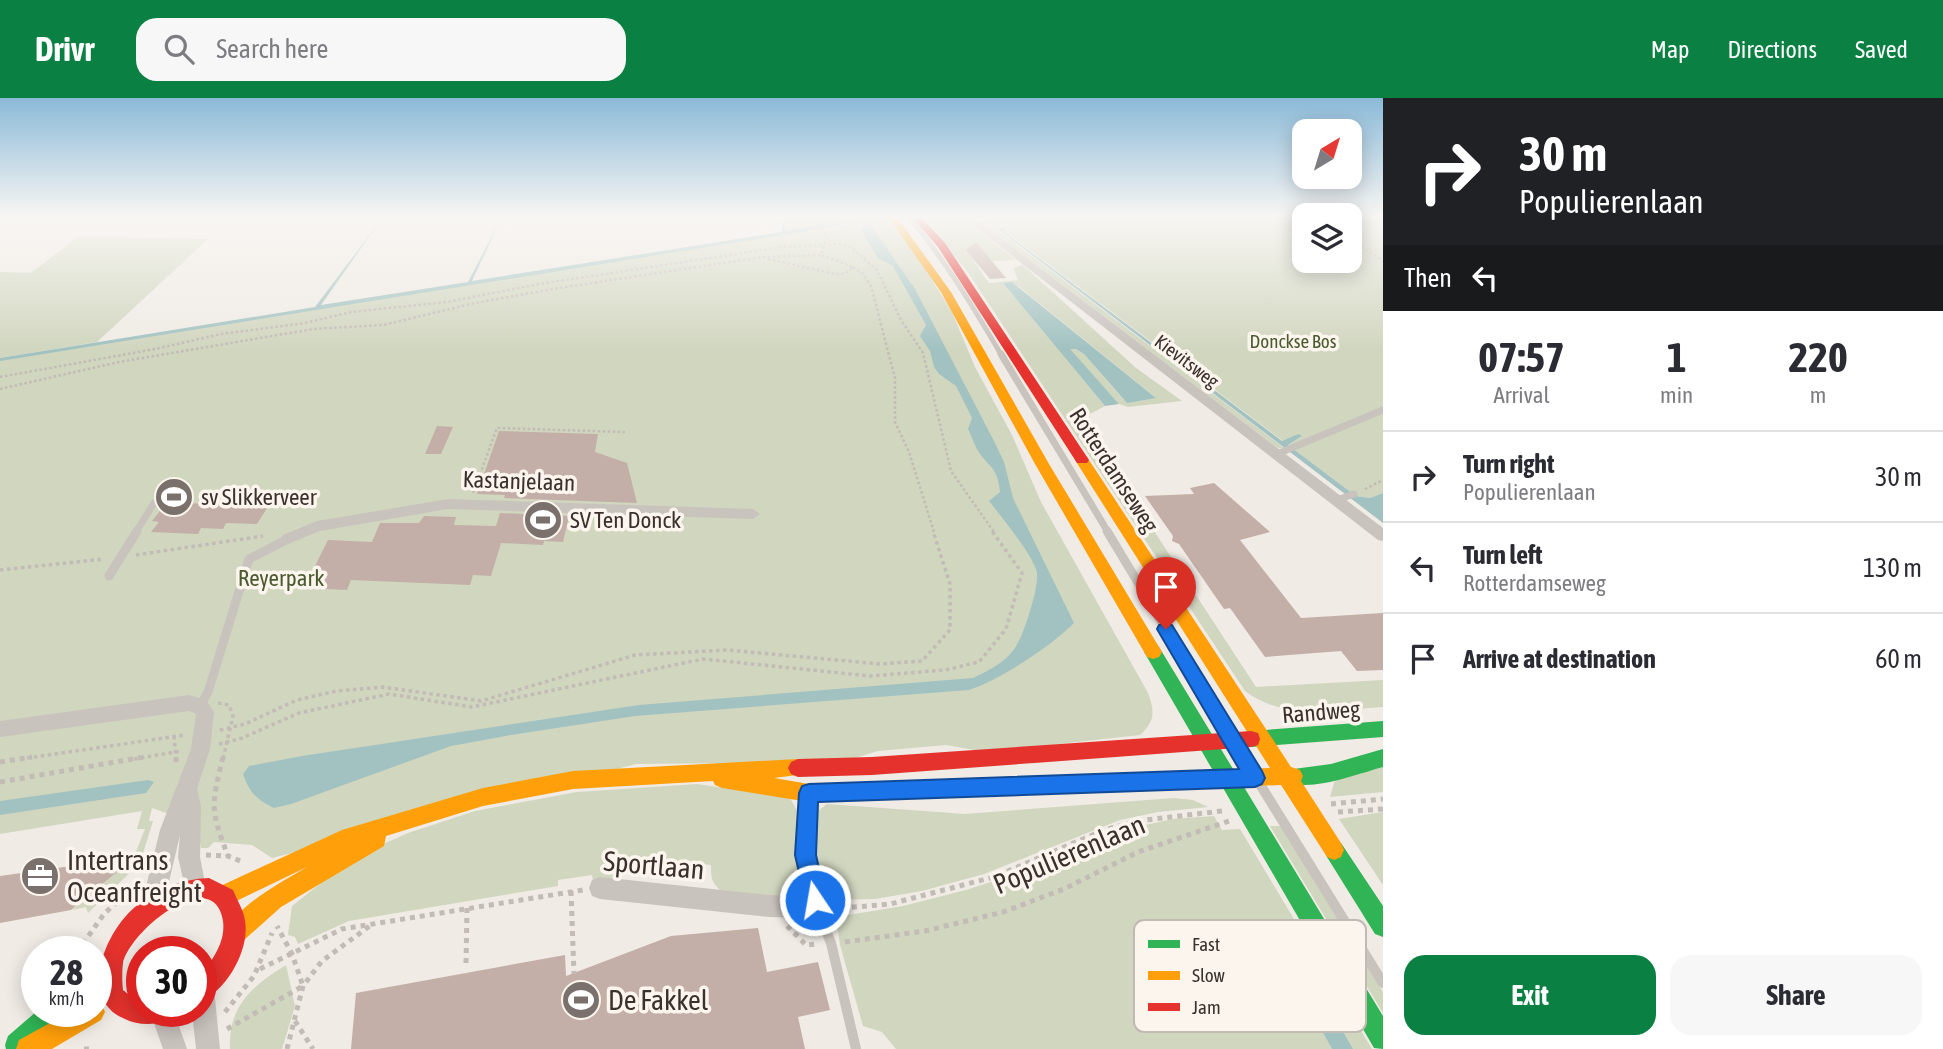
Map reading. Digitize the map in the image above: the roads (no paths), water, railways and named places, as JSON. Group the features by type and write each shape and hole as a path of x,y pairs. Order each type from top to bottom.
{"main road":[{"path":"927,261 952,301 1042,464 1312,920"},
{"name":"Rotterdamseweg","path":"953,261 1383,926"},
{"name":"Randweg","path":"1232,740 1262,740 1383,729"},
{"name":"Populierenlaan","path":"224,896 342,839 483,797 573,780 739,770 872,766 1232,740"},
{"path":"1286,776 1331,773 1383,758"},
{"name":"Populierenlaan","path":"698,774 809,793 1286,776"},
{"name":"Populierenlaan","path":"235,933 272,899 413,819"},
{"path":"112,953 123,933 153,903 174,892 195,888 211,889 224,896 232,906 236,918 235,933 224,962 217,971"},
{"path":"112,994 126,1009"},
{"path":"1366,1011 1383,1039"},
{"path":"12,1049 36,1027"},
{"path":"27,1049 66,1027"}],"street":[{"name":"Kievitsweg","path":"1026,261 1281,452 1348,496 1383,536"},
{"name":"Kastanjelaan","path":"288,539 317,526 448,504 753,514"},
{"path":"0,729 189,703 200,706 205,712 203,732 188,792 179,808 153,903"},
{"path":"188,792 191,806 189,857 195,888"},
{"path":"809,793 805,855 816,907"},
{"name":"Sportlaan","path":"600,888 769,906 816,907"},
{"path":"166,1027 175,1049"},
{"path":"205,1027 207,1046"}],"lane":[{"name":"Rotterdamseweg","path":"944,261 1343,920"},
{"path":"1281,452 1383,410"},
{"path":"109,576 124,557 154,503"},
{"path":"200,706 208,692 249,559 288,539"},
{"path":"1227,779 1232,740"},
{"path":"816,907 831,943 856,1049"},
{"name":"Rotterdamseweg","path":"1366,957 1383,984"}],"water":[{"path":"349,261 352,261 321,305 468,282 479,261 481,261 472,281 596,261 619,261 0,361 0,358 315,307"},
{"path":"884,261 896,261 915,289 995,443 1004,462 1013,498 1074,623 1052,642 996,678 969,690 635,716 451,746 274,808 254,795 243,774 249,766 302,756 639,705 973,678 1005,659 1017,645 1026,625 1037,573 1030,557 989,501 1000,492 996,474 978,451 968,429 972,418 956,386 934,367 930,351 920,336 926,325 893,266"},
{"path":"1040,261 1282,441 1298,434 1302,436 1288,445 1356,496 1370,498 1383,493 1383,523"},
{"path":"1012,282 1156,398 1127,403 1084,354 1070,349 1119,404 1105,406 1003,283"},
{"path":"148,780 154,782 146,793 0,815 0,801"},
{"path":"1323,1032 1343,1032 1353,1049 1332,1049"}],"place":[{"name":"sv Slikkerveer","path":"174,497"},
{"name":"SV Ten Donck","path":"543,520"},
{"name":"Intertrans Oceanfreight","path":"40,876"},
{"name":"De Fakkel","path":"581,1000"}],"park label":[{"name":"Donckse Bos","path":"1293,341"},
{"name":"Reyerpark","path":"281,578"}]}
